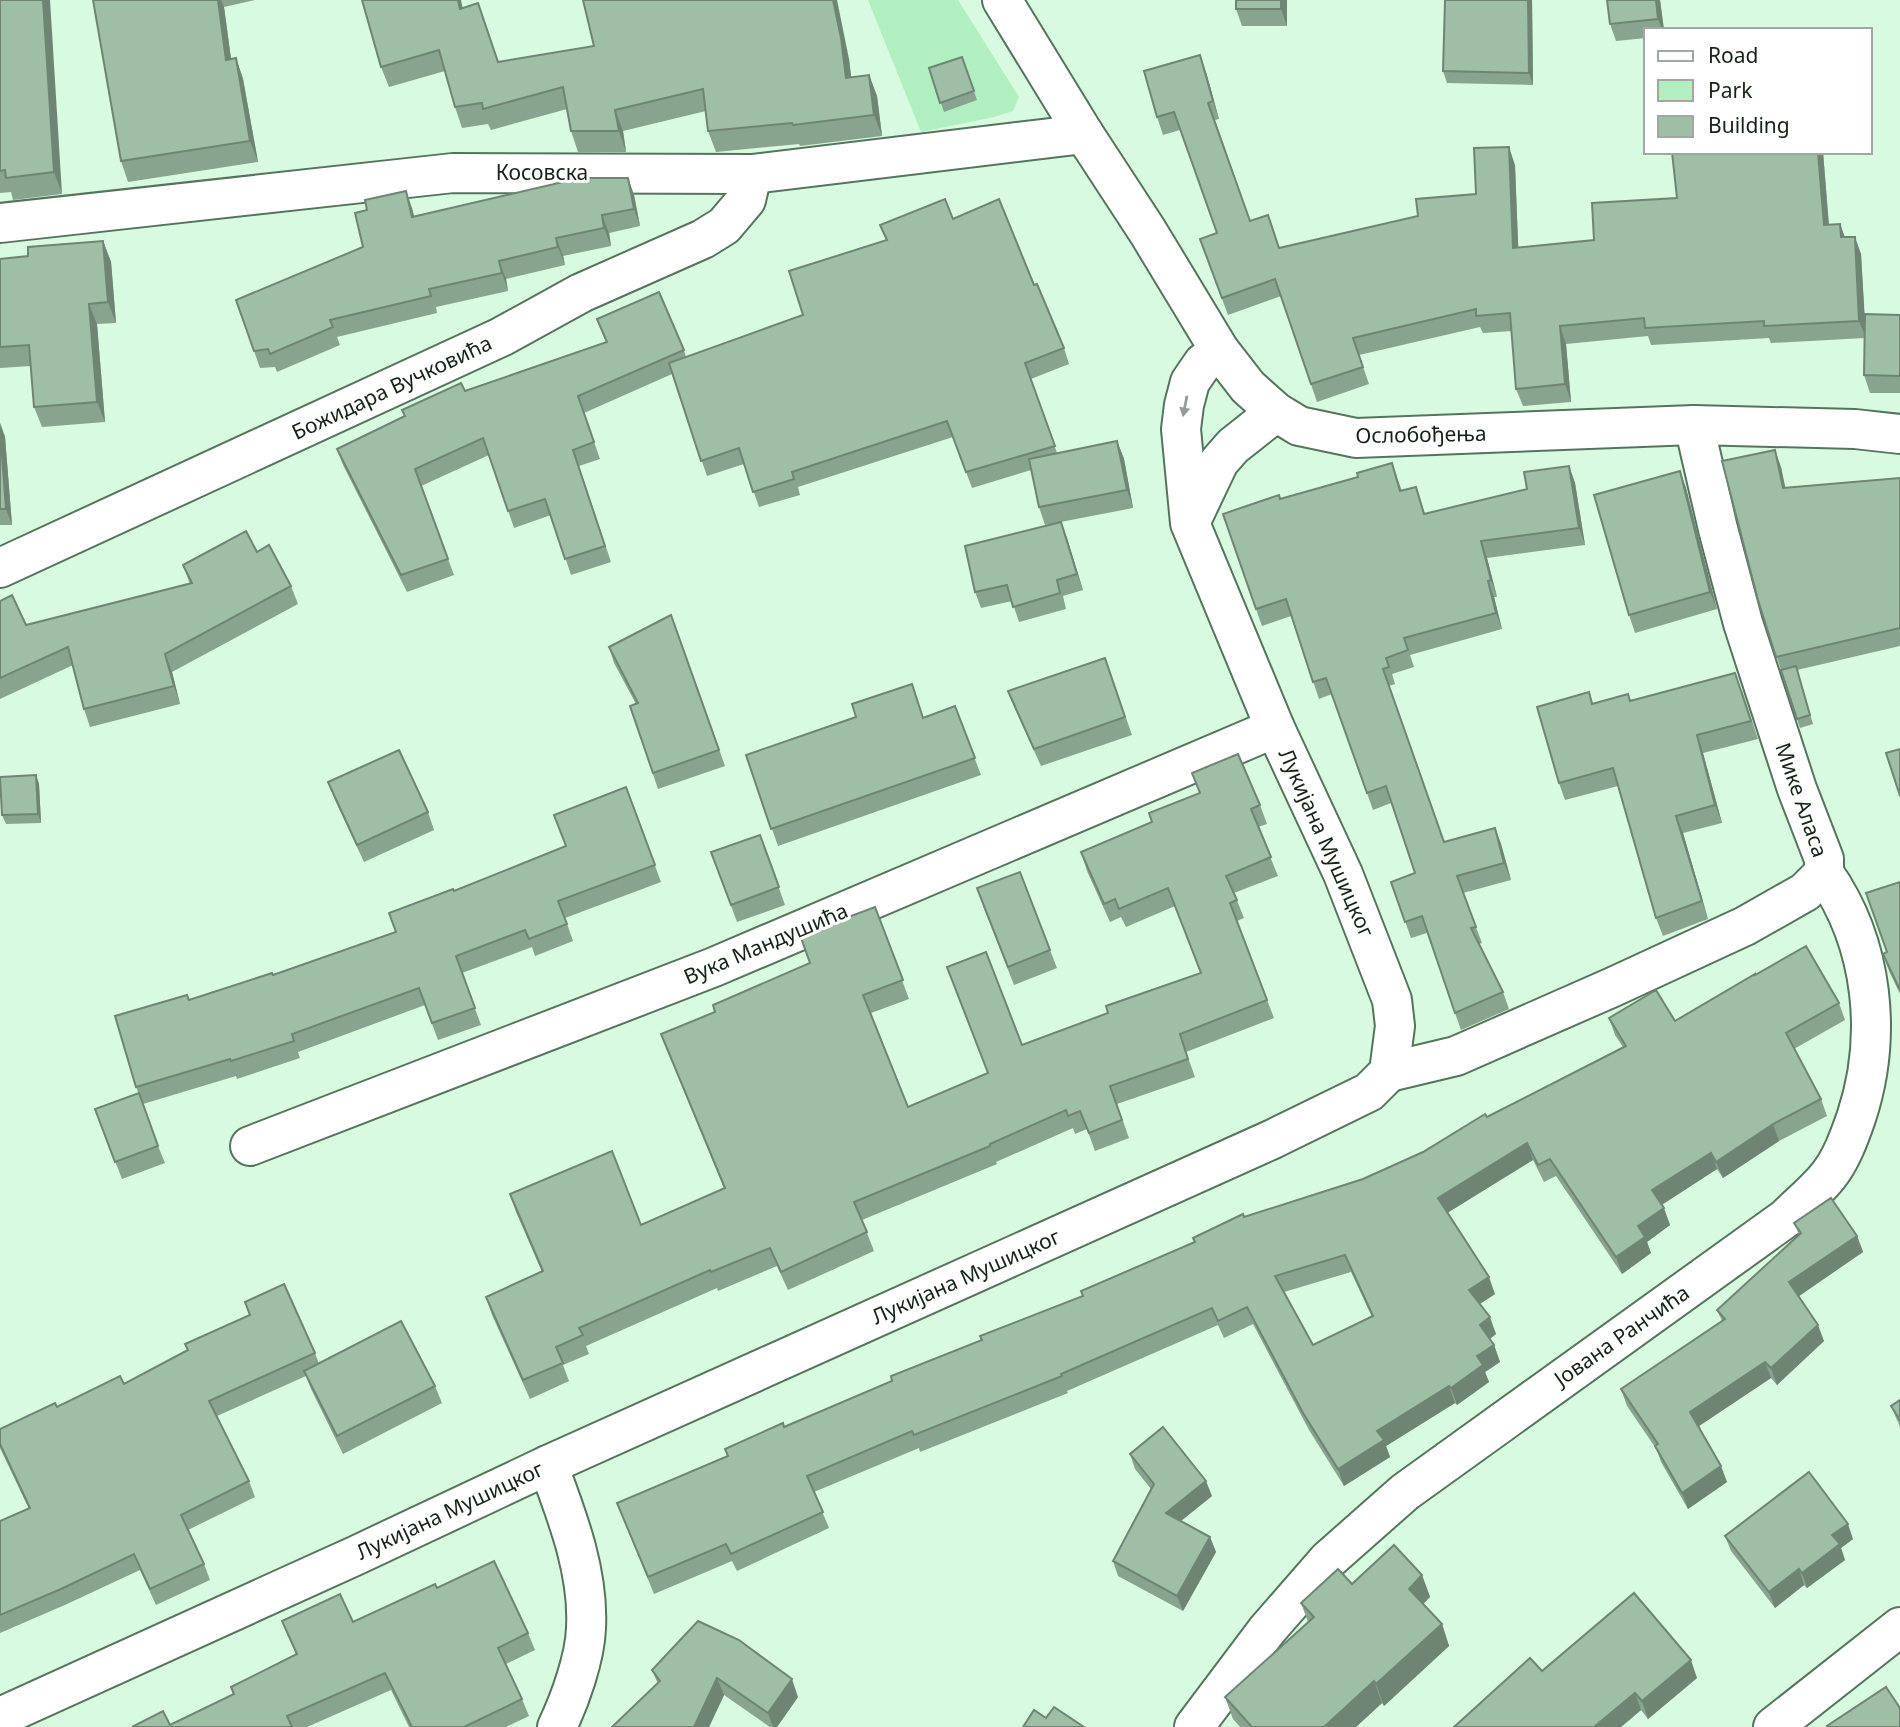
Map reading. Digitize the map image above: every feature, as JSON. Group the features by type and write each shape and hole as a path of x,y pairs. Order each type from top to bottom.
{"street":[{"name":"Ослобођења","path":"1002,0 1220,351 1248,387 1276,412 1299,426 1356,438 1694,425 1855,429 1900,435"},
{"name":"Косовска","path":"0,223 453,173 752,174 1083,134"},
{"name":"Божидара Вучковића","path":"0,568 501,337 581,293 703,239 724,226 746,200 752,174"},
{"name":"Лукијана Мушицког","path":"0,1717 548,1465 1273,1139 1368,1091 1389,1072 1395,1026 1392,1000 1343,874 1275,728 1190,523 1181,429 1184,405 1190,382 1196,372 1203,363 1220,351"},
{"path":"1190,523 1219,462 1233,446 1276,412"},
{"name":"Мике Аласа","path":"1389,1072 1456,1056 1613,988 1745,926 1805,892 1824,873 1824,859 1797,789 1743,623 1694,425"},
{"name":"Вука Мандушића","path":"250,1146 714,967 1275,728"},
{"name":"Јована Ранчића","path":"1194,1727 1267,1630 1328,1560 1405,1492 1776,1225 1828,1176 1848,1141 1866,1089 1871,1042 1869,989 1858,938 1835,888 1824,873"},
{"path":"548,1465 578,1558 585,1596 586,1630 570,1702 557,1727"},
{"path":"1773,1727 1900,1627"}],"green space":[{"path":"868,0 958,0 1019,97 1013,111 921,132"}],"building":[{"path":"0,0 43,0 54,172 6,178 5,170 0,171"},
{"path":"93,0 218,0 226,60 236,58 250,141 121,161"},
{"path":"362,0 458,0 460,9 478,3 498,62 594,46 583,0 833,0 846,78 869,75 874,115 793,125 708,131 703,89 615,110 619,131 571,131 563,87 483,109 482,103 455,107 439,50 381,67"},
{"path":"1236,0 1281,0 1281,9 1236,9"},
{"path":"1445,0 1528,0 1529,73 1443,71"},
{"path":"1607,0 1656,0 1658,19 1610,24"},
{"path":"1200,55 1213,101 1208,103 1250,221 1268,215 1279,248 1418,216 1416,199 1476,194 1474,148 1509,147 1513,248 1594,240 1592,203 1677,198 1672,154 1818,154 1824,225 1840,224 1841,237 1855,237 1859,321 1764,326 1764,321 1645,328 1644,318 1560,326 1565,384 1516,389 1510,313 1476,316 1476,309 1353,338 1363,367 1311,384 1275,279 1222,298 1200,239 1217,233 1174,112 1157,117 1144,71"},
{"path":"962,57 974,91 940,103 929,68"},
{"path":"580,178 628,178 634,209 602,215 604,228 556,238 558,247 499,261 502,273 429,289 431,296 330,320 333,327 270,354 268,349 254,351 236,300 363,247 355,213 367,210 365,200 406,191 412,217"},
{"path":"945,199 953,219 999,199 1034,285 1037,284 1064,348 1025,363 1055,446 966,472 947,421 792,472 794,479 753,492 739,448 701,461 669,363 803,315 789,271 887,240 880,225"},
{"path":"103,241 108,302 89,304 97,402 34,407 29,345 0,347 0,259 28,256 28,247"},
{"path":"659,292 684,350 578,396 594,442 573,450 605,546 565,559 545,499 508,511 483,438 415,469 448,559 401,575 337,449 405,416 402,410 461,383 465,391 607,342 597,319"},
{"path":"1865,314 1900,315 1900,376 1864,375"},
{"path":"0,428 6,509 0,509"},
{"path":"1117,441 1127,490 1039,507 1029,459"},
{"path":"1775,450 1783,488 1900,478 1900,628 1776,657 1758,600 1722,461"},
{"path":"1392,463 1400,491 1416,487 1424,514 1527,489 1524,472 1569,466 1579,528 1481,541 1496,613 1404,638 1408,650 1386,658 1389,667 1383,669 1444,842 1495,828 1504,863 1457,876 1476,927 1471,928 1503,992 1455,1013 1422,916 1405,922 1391,882 1415,873 1386,786 1367,793 1326,678 1313,682 1286,599 1256,609 1223,514 1279,495 1280,499 1358,477 1357,473"},
{"path":"1680,471 1710,592 1629,615 1594,495"},
{"path":"1061,522 1077,574 1057,580 1060,593 1013,607 1007,585 975,592 965,546"},
{"path":"246,531 257,552 269,545 291,586 165,654 174,686 84,709 68,647 0,678 0,601 12,595 26,625 192,583 183,565"},
{"path":"671,615 719,750 653,773 630,706 638,703 609,647"},
{"path":"1105,658 1125,717 1034,749 1008,691"},
{"path":"1796,666 1810,715 1797,719 1781,670"},
{"path":"1735,673 1751,721 1697,735 1715,805 1676,816 1702,901 1656,918 1613,768 1559,783 1537,707 1589,692 1592,704 1628,694 1630,701"},
{"path":"912,684 923,718 955,706 975,758 771,829 746,755 856,717 852,704"},
{"path":"1900,749 1900,796 1886,753"},
{"path":"399,750 428,812 357,845 328,782"},
{"path":"1238,754 1260,805 1251,809 1271,857 1226,876 1237,900 1230,903 1267,1000 1180,1034 1188,1059 1110,1086 1122,1120 1089,1133 1080,1111 1068,1116 1066,1110 990,1146 854,1202 867,1232 781,1272 770,1248 711,1272 710,1270 579,1328 583,1335 556,1347 563,1363 523,1380 486,1297 543,1271 510,1194 612,1151 641,1225 725,1188 661,1034 715,1012 713,1005 810,963 800,935 875,907 903,980 863,995 908,1107 988,1073 947,967 986,952 1022,1045 1108,1013 1106,1006 1201,973 1168,888 1119,909 1115,899 1104,904 1081,852 1152,822 1149,813 1200,793 1192,773"},
{"path":"36,775 38,814 2,815 0,777"},
{"path":"626,787 655,865 558,901 567,924 529,939 525,930 456,956 475,1008 432,1023 419,988 292,1034 294,1041 136,1087 115,1016 187,995 189,1000 272,973 273,975 396,932 389,913 453,889 454,891 566,846 554,815"},
{"path":"760,835 779,887 731,905 711,852"},
{"path":"1020,872 1050,950 1008,967 977,888"},
{"path":"1900,882 1900,990 1883,954 1887,952 1866,893"},
{"path":"1806,946 1839,1003 1786,1033 1821,1099 1773,1124 1716,1162 1711,1153 1652,1190 1664,1208 1638,1226 1645,1237 1616,1257 1550,1159 1538,1165 1527,1143 1438,1198 1489,1277 1469,1290 1490,1317 1480,1325 1494,1345 1477,1356 1483,1365 1451,1388 1449,1386 1377,1431 1384,1440 1338,1469 1303,1413 1247,1307 1218,1321 1212,1308 1061,1374 1062,1376 914,1435 912,1431 807,1476 823,1512 731,1554 726,1544 648,1577 617,1503 728,1456 725,1449 783,1423 784,1427 892,1381 891,1376 982,1340 980,1336 1083,1296 1081,1291 1195,1242 1193,1238 1243,1214 1244,1217 1363,1179 1423,1152 1485,1114 1487,1117 1626,1046 1609,1018 1656,990 1675,1021","holes":["1345,1255 1373,1316 1313,1345 1275,1276"]},
{"path":"139,1093 158,1146 115,1162 95,1109"},
{"path":"1831,1198 1857,1236 1789,1282 1818,1325 1771,1368 1765,1362 1690,1412 1721,1466 1682,1493 1655,1446 1658,1444 1621,1389 1725,1319 1717,1310 1801,1233 1794,1223"},
{"path":"284,1284 315,1353 209,1401 249,1481 181,1515 204,1564 150,1589 134,1554 0,1615 0,1521 30,1508 0,1444 0,1429 55,1403 57,1407 120,1376 124,1384 188,1350 185,1344 250,1315 245,1302"},
{"path":"401,1321 435,1386 337,1436 304,1371"},
{"path":"1900,1400 1900,1420 1891,1406"},
{"path":"1163,1427 1206,1481 1166,1513 1210,1537 1177,1596 1113,1561 1154,1484 1130,1454"},
{"path":"1809,1472 1848,1524 1832,1535 1840,1544 1802,1573 1799,1569 1769,1592 1725,1536"},
{"path":"1394,1545 1422,1575 1409,1589 1442,1624 1324,1727 1252,1727 1225,1697 1314,1617 1301,1603 1338,1569 1352,1584"},
{"path":"494,1561 528,1633 498,1648 522,1699 464,1727 412,1727 385,1673 287,1716 292,1727 132,1727 163,1711 170,1725 234,1694 231,1687 297,1654 282,1621 340,1594 353,1622 435,1584 437,1588"},
{"path":"1634,1593 1691,1660 1642,1701 1635,1693 1594,1727 1454,1727 1530,1658 1542,1671"},
{"path":"698,1621 739,1640 792,1679 768,1713 717,1678 694,1727 612,1727 660,1681 652,1670"},
{"path":"1886,1687 1900,1708 1900,1727 1827,1726"},
{"path":"1054,1707 1084,1727 1023,1727 1034,1710 1046,1718"}]}
